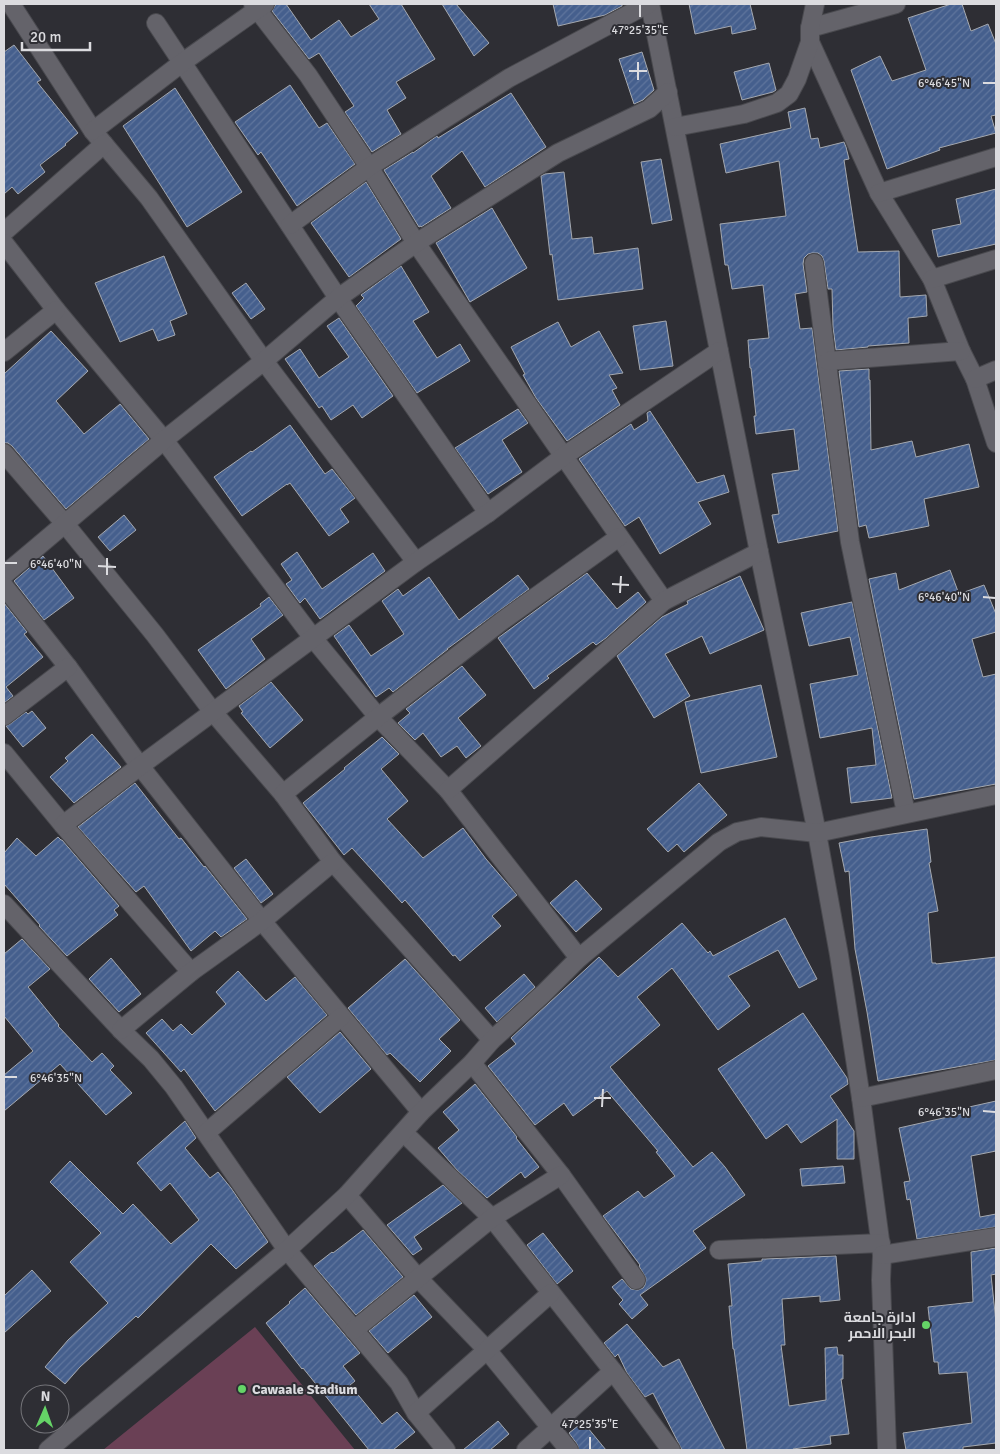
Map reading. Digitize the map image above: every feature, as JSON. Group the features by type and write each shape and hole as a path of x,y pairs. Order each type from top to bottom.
{"street":[{"path":"11,4 98,137 149,198 264,361 416,562"},
{"path":"290,224 369,167 509,78 649,4 676,127 759,552 817,832 839,955 861,1098 881,1249 887,1450"},
{"path":"676,127 744,114 777,104 790,94 797,79 810,35 815,4"},
{"path":"810,35 896,4"},
{"path":"4,232 98,137 183,62 258,6 308,74 416,243 664,601"},
{"path":"156,23 338,298 488,513"},
{"path":"810,35 879,192 932,279 961,351 975,379 996,443"},
{"path":"4,575 164,440 264,361 338,298 416,243 558,153 650,109 668,92"},
{"path":"879,192 996,157"},
{"path":"4,243 56,310 164,440 313,638 378,716 448,790 580,958"},
{"path":"932,279 996,259"},
{"path":"814,263 850,542 906,813"},
{"path":"4,352 56,310"},
{"path":"63,825 416,562 488,513 564,456 720,351"},
{"path":"828,361 961,351"},
{"path":"975,379 996,370"},
{"path":"4,453 65,524 149,628 213,712 283,794 334,862 492,1040"},
{"path":"283,794 378,716 502,621 619,537"},
{"path":"448,790 664,601 759,552"},
{"path":"4,586 68,667 140,766 262,920 421,1112"},
{"path":"4,716 68,667"},
{"path":"4,753 63,825 191,972"},
{"path":"48,1450 287,1250 347,1195 421,1112 492,1040 544,994 580,958 719,842 737,832 761,827 817,832 996,795"},
{"path":"121,1030 191,972 262,920 334,862"},
{"path":"4,904 121,1030 151,1059 174,1087 287,1250 399,1383 416,1413 446,1450"},
{"path":"206,1133 341,1016"},
{"path":"472,1062 561,1175 636,1280"},
{"path":"861,1098 996,1070"},
{"path":"404,1133 492,1218 613,1371 671,1450"},
{"path":"354,1330 492,1218 561,1175"},
{"path":"347,1195 418,1278 487,1350 569,1450"},
{"path":"719,1250 881,1249 996,1237"},
{"path":"416,1413 551,1293"},
{"path":"526,1450 613,1371"}],"shaded area":[{"name":"Cawaale Stadium","path":"255,1327 355,1450 103,1450"}],"building":[{"path":"276,4 286,4 311,40 339,20 351,37 379,19 369,4 401,4 435,59 396,82 406,98 387,110 401,134 372,152 345,112 354,106 319,53 309,59 272,11"},
{"path":"442,4 456,4 489,43 474,56"},
{"path":"553,4 622,4 622,6 605,15 558,26"},
{"path":"689,4 750,4 756,29 732,34 731,26 695,34"},
{"path":"951,4 962,4 971,31 988,24 996,44 996,115 991,116 996,133 939,148 940,150 887,169 851,70 880,56 892,81 926,70 908,18"},
{"path":"14,45 41,80 37,82 78,133 40,165 45,172 18,194 12,187 4,194 4,52"},
{"path":"642,52 654,90 643,100 634,104 619,59"},
{"path":"769,63 776,90 742,100 734,72"},
{"path":"290,85 319,128 327,123 355,164 297,206 261,152 258,155 235,122"},
{"path":"175,88 242,192 187,227 123,126"},
{"path":"511,93 546,147 485,187 462,151 431,176 451,208 419,227 384,170 437,136 438,138"},
{"path":"805,108 811,139 818,138 820,148 844,142 846,147 849,159 844,160 858,252 899,251 900,297 926,295 927,316 908,318 909,343 836,350 832,289 828,289 824,261 818,253 808,254 804,258 803,264 807,292 795,294 800,329 812,328 838,531 778,543 772,515 779,514 772,474 799,470 794,429 756,434 754,416 756,416 748,340 769,338 763,285 732,289 728,265 725,265 720,224 786,216 779,161 726,173 720,144 791,128 788,112"},
{"path":"661,159 672,220 652,224 641,162"},
{"path":"564,172 572,239 592,237 594,254 638,248 643,289 558,300 552,254 550,255 541,176"},
{"path":"366,182 401,239 349,277 311,223"},
{"path":"996,189 996,244 938,257 932,230 961,224 956,199"},
{"path":"492,208 527,268 470,302 436,243"},
{"path":"164,256 187,314 170,321 175,335 158,341 153,329 120,342 95,283"},
{"path":"401,266 429,312 413,321 437,358 460,344 470,361 417,393 356,306 364,298 361,295"},
{"path":"246,283 265,309 251,319 232,293"},
{"path":"339,318 393,396 362,418 353,405 331,420 322,406 319,408 285,359 300,349 319,378 349,357 327,326"},
{"path":"666,321 673,366 640,370 633,326"},
{"path":"558,322 571,347 599,331 623,373 609,375 617,388 612,390 620,405 567,441 536,398 523,375 525,374 511,347"},
{"path":"51,331 88,371 56,401 84,434 120,404 149,439 66,509 12,446 4,443 4,374"},
{"path":"869,369 871,450 912,441 916,457 969,444 979,487 924,499 929,526 869,538 866,525 859,527 839,371"},
{"path":"518,409 528,423 502,440 522,472 488,494 455,448"},
{"path":"650,411 697,483 724,475 729,492 698,502 711,524 660,554 639,517 625,526 579,459 631,424 634,430 648,421 647,413"},
{"path":"290,425 325,474 332,469 355,498 340,509 349,522 329,536 290,483 242,516 214,477"},
{"path":"124,515 136,530 110,551 98,537"},
{"path":"297,552 322,589 373,553 385,571 320,619 305,598 300,603 286,584 292,580 281,564"},
{"path":"43,556 74,598 44,620 14,581"},
{"path":"950,570 959,594 984,585 996,614 996,632 972,639 983,677 996,674 996,784 914,799 869,579 896,573 899,590"},
{"path":"587,573 617,609 638,592 646,602 606,638 596,645 593,642 547,676 549,678 534,689 498,638"},
{"path":"518,575 529,589 447,649 393,692 389,688 376,697 334,636 349,625 371,656 404,634 382,601 398,589 403,596 429,577 459,620"},
{"path":"740,576 764,630 710,654 702,636 665,654 690,696 654,718 617,656 662,617 688,604 687,601"},
{"path":"269,597 283,615 251,639 265,659 226,689 198,650 261,606 260,604"},
{"path":"852,602 892,798 851,803 847,768 876,765 872,728 820,738 810,684 858,675 850,637 809,646 801,613"},
{"path":"4,603 27,632 24,634 43,657 6,687 13,696 4,703"},
{"path":"462,666 486,695 458,718 481,746 466,758 457,746 441,757 423,733 415,740 398,723 410,713 406,709"},
{"path":"271,682 303,720 270,748 241,713 243,712 239,706"},
{"path":"761,685 777,757 701,773 685,702"},
{"path":"32,711 46,728 23,747 6,726 26,712 28,714"},
{"path":"92,734 121,767 74,803 50,777 68,761 65,758"},
{"path":"382,737 399,754 381,769 408,801 387,819 423,858 463,828 486,859 517,895 492,916 501,926 460,961 455,955 453,956 405,900 402,903 352,848 344,855 303,803"},
{"path":"135,783 179,839 181,838 205,866 247,919 221,937 215,931 191,951 144,886 136,892 78,827"},
{"path":"699,783 727,815 684,852 677,844 668,852 647,829"},
{"path":"927,829 931,862 929,863 938,911 928,913 932,963 996,957 996,1060 878,1081 855,949 849,871 845,872 839,843"},
{"path":"58,837 119,906 114,910 118,915 67,956 4,884 4,853 17,838 36,856"},
{"path":"246,859 273,894 261,903 234,868"},
{"path":"576,880 602,909 576,932 550,903"},
{"path":"785,918 817,979 799,988 778,950 728,976 750,1006 718,1030 672,968 637,997 660,1025 610,1067 693,1167 712,1152 745,1195 693,1231 706,1248 640,1295 648,1305 632,1319 619,1304 623,1300 612,1287 622,1279 631,1289 638,1290 645,1285 646,1278 640,1265 603,1216 638,1191 644,1198 675,1176 656,1152 658,1151 607,1091 573,1116 564,1103 535,1125 488,1066 516,1044 511,1038 599,957 618,977 682,923 708,953 710,951 713,956"},
{"path":"22,939 50,969 28,987 58,1026 92,1062 102,1053 114,1066 110,1070 132,1093 106,1115 60,1064 4,1111 4,1075 33,1051 4,1016 4,954"},
{"path":"111,958 141,994 119,1012 89,979"},
{"path":"405,959 460,1020 439,1039 451,1051 420,1082 390,1053 387,1055 348,1008"},
{"path":"238,971 266,1001 295,977 327,1015 215,1111 184,1069 181,1072 146,1033 162,1019 173,1031 181,1024 192,1035 226,1004 216,992"},
{"path":"524,974 535,987 497,1022 485,1008"},
{"path":"803,1013 847,1078 848,1084 830,1096 854,1131 854,1159 837,1159 837,1119 801,1143 787,1124 766,1139 718,1069"},
{"path":"340,1032 371,1069 320,1113 287,1077"},
{"path":"475,1084 539,1167 525,1178 521,1172 487,1198 457,1170 438,1148 459,1130 443,1112"},
{"path":"996,1101 996,1151 971,1156 980,1217 996,1214 996,1227 917,1239 910,1199 907,1200 904,1182 910,1181 899,1128 970,1112 969,1107"},
{"path":"185,1121 196,1138 185,1148 210,1178 218,1172 268,1242 236,1269 211,1244 138,1318 136,1316 80,1367 65,1384 45,1367 68,1340 108,1303 70,1262 101,1233 50,1182 70,1161 123,1214 133,1204 171,1244 199,1220 170,1183 161,1191 137,1163"},
{"path":"843,1166 845,1183 802,1186 800,1169"},
{"path":"443,1185 462,1203 414,1237 422,1249 413,1255 387,1225"},
{"path":"363,1230 403,1277 356,1315 314,1266"},
{"path":"543,1233 573,1271 557,1284 527,1245"},
{"path":"996,1248 996,1274 991,1275 996,1322 996,1443 963,1447 963,1450 906,1450 903,1433 972,1423 967,1372 939,1374 938,1362 934,1362 928,1307 973,1302 971,1252"},
{"path":"836,1256 840,1300 820,1302 820,1296 782,1299 785,1345 781,1345 789,1406 826,1400 825,1348 837,1347 838,1355 843,1355 843,1379 841,1379 849,1434 830,1436 831,1444 793,1450 747,1450 733,1349 729,1306 732,1306 728,1264 762,1261 762,1259"},
{"path":"32,1270 51,1291 4,1333 4,1296"},
{"path":"305,1288 360,1353 343,1366 355,1381 350,1385 382,1424 397,1412 415,1432 393,1450 369,1450 266,1323"},
{"path":"414,1295 432,1317 388,1353 369,1331"},
{"path":"627,1324 663,1367 679,1359 725,1450 682,1450 653,1393 645,1397 627,1373 618,1354 615,1357 604,1343"},
{"path":"498,1421 509,1434 490,1450 463,1450"},
{"path":"583,1422 606,1450 579,1450 569,1433"}],"place":[{"name":"ادارة جامعة البحر الاحمر","path":"926,1325"},
{"name":"Cawaale Stadium","path":"242,1389"}]}
